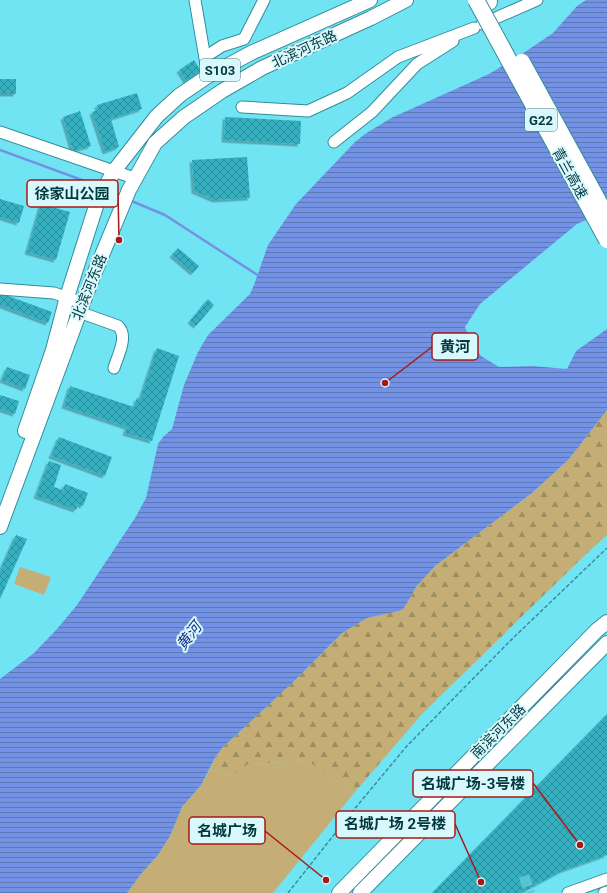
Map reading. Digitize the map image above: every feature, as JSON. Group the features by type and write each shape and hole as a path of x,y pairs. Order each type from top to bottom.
{"highway":[{"name":"青兰高速","path":"485,1 607,216"},
{"name":"青兰高速","path":"485,1 607,240"}],"main road":[{"name":"北滨河东路","path":"0,500 53,350 67,297 98,200 111,176 157,116 180,95 208,76 251,53 370,0"},
{"name":"北滨河东路","path":"0,527 81,308 120,210 132,184 155,143 184,117 222,91 262,68 371,18 406,0"},
{"name":"南滨河东路","path":"339,893 607,622"},
{"name":"南滨河东路","path":"360,893 607,643"}],"street":[{"path":"195,0 209,54 208,76"},
{"path":"209,54 222,46 244,39 264,0"},
{"path":"242,107 308,111 347,93 398,57 474,28 537,0"},
{"path":"334,142 372,112 417,64 474,28"},
{"path":"209,54 219,37"},
{"path":"0,132 132,184"},
{"path":"0,289 54,293 67,297 81,308 118,326 123,332 123,339 114,368"},
{"path":"568,893 607,879"}],"path":[{"path":"288,893 406,747 510,641 607,548"}],"green space":[{"path":"607,410 607,535 422,714 354,793 308,761 248,764 231,776 210,769 216,756 223,747 291,684 342,633 367,618 399,611 407,603 416,587 435,566 532,493 569,459"},
{"path":"20,567 51,577 44,595 14,584"},
{"path":"308,761 354,793 273,893 127,893 158,855 170,836 182,807 201,785 210,769 231,776 248,764"}],"water":[{"path":"586,0 607,0 607,211 577,224 480,304 465,327 471,342 481,356 499,367 532,366 567,369 576,351 607,329 607,410 569,459 532,493 435,566 416,587 403,609 367,618 342,633 291,684 223,747 216,756 201,785 182,807 170,836 158,855 127,893 0,893 0,679 34,653 57,629 77,605 135,518 146,498 158,444 172,429 184,385 198,352 208,335 250,294 268,245 296,204 355,142 391,118 489,74 522,54 553,33 577,6"}],"building":[{"path":"194,60 201,71 186,81 179,70"},
{"path":"0,79 16,79 16,94 0,94"},
{"path":"137,93 142,109 111,119 119,147 105,152 92,112 98,110 97,105"},
{"path":"80,111 91,146 73,151 63,117"},
{"path":"225,117 301,121 300,144 224,140"},
{"path":"247,157 250,198 215,200 194,191 192,160"},
{"path":"0,199 24,206 19,223 0,217"},
{"path":"41,204 70,212 56,260 27,252"},
{"path":"178,248 199,266 193,273 172,255"},
{"path":"0,293 52,312 48,323 0,305"},
{"path":"208,299 214,305 196,326 190,321"},
{"path":"157,348 179,356 152,441 125,433 127,427 64,406 70,386 134,407 137,398 140,399"},
{"path":"7,367 30,375 25,389 2,380"},
{"path":"0,395 19,401 15,414 0,409"},
{"path":"59,437 112,457 105,476 51,456"},
{"path":"49,461 61,465 54,487 63,490 65,484 88,493 83,506 78,504 76,510 36,496"},
{"path":"16,535 27,539 0,599 0,571"},
{"path":"607,714 607,855 562,871 521,893 432,893"}],"waterway":[{"path":"0,150 101,187"},
{"path":"109,191 121,196"},
{"path":"129,200 165,215 259,276"}],"tunnel":[{"path":"524,876 530,893"}],"place":[{"name":"徐家山公园","path":"119,240"},
{"name":"黄河","path":"385,383"},
{"name":"名城广场-3号楼","path":"580,845"},
{"name":"名城广场","path":"326,880"},
{"name":"名城广场 2号楼","path":"481,882"}]}
